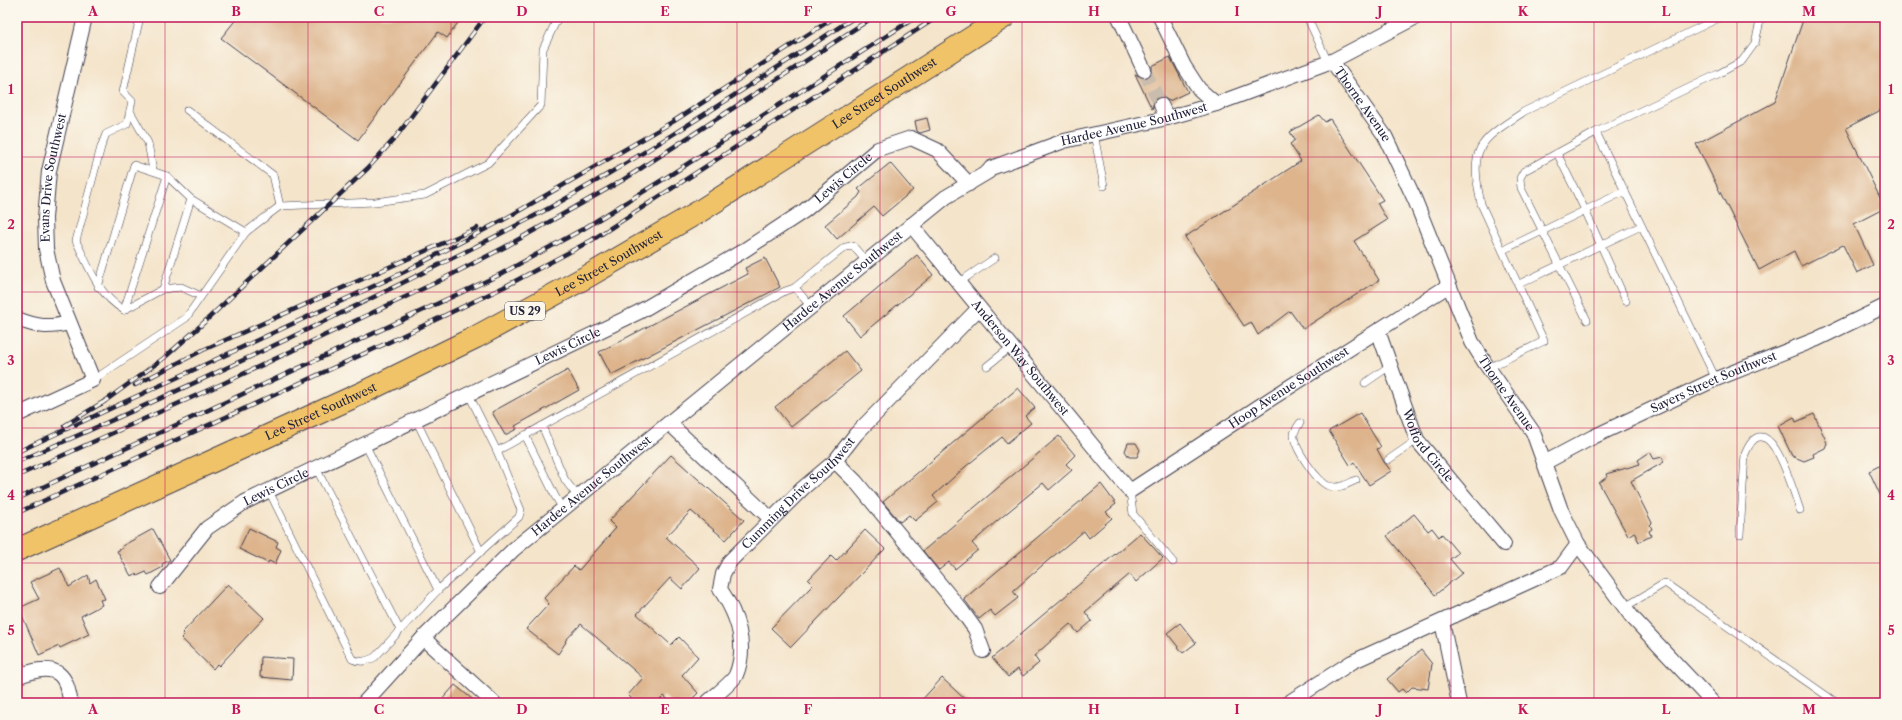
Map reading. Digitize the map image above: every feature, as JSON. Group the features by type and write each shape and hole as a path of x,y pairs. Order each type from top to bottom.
{"main road":[{"name":"Lee Street Southwest","path":"17,550 360,394 476,337 590,276 700,211 1004,17"}],"street":[{"name":"Evans Drive Southwest","path":"85,17 49,171 45,218 46,249 53,281 93,380"},
{"path":"1119,17 1144,70"},
{"path":"1160,17 1184,66 1199,90 1216,104"},
{"name":"Hardee Avenue Southwest","path":"364,703 423,638 514,549 946,197 988,172 991,168 1064,141 1167,118 1216,104 1330,62 1416,17"},
{"name":"Thorne Avenue","path":"1330,62 1385,136 1415,200 1448,286 1472,342 1488,368 1533,432 1560,510 1578,544 1632,617 1713,703"},
{"path":"1161,105 1167,118"},
{"name":"Lewis Circle","path":"160,587 207,528 245,502 639,312 743,251 804,211 878,149 911,138 937,150 969,184"},
{"name":"Anderson Way Southwest","path":"911,225 1130,491"},
{"name":"Hoop Avenue Southwest","path":"1130,491 1272,398 1448,286"},
{"name":"Sayers Street Southwest","path":"1544,462 1593,437 1716,379 1817,339 1885,306"},
{"name":"Cumming Drive Southwest","path":"707,703 736,676 740,657 741,639 737,620 720,589 723,574 730,561 803,488 835,461 856,434 979,308"},
{"path":"17,319 36,326 53,327 69,323"},
{"name":"Wofford Circle","path":"1378,331 1417,440 1504,544"},
{"path":"17,415 93,380"},
{"path":"669,423 771,519"},
{"path":"835,461 856,482 962,611 975,629 982,651"},
{"path":"1288,703 1352,662 1442,622 1561,566 1578,544"},
{"path":"1442,622 1459,703"},
{"path":"423,638 494,703"},
{"path":"21,676 47,669 60,674 66,684 71,703"}],"lane":[{"path":"124,310 113,303 98,287 76,241 100,147 106,134 127,124 132,101 123,92 140,17"},
{"path":"93,380 186,318 246,232 280,206 376,202 425,195 488,163 541,105 542,48 558,17"},
{"path":"1307,17 1330,62"},
{"path":"1488,368 1544,342 1519,284 1481,204 1475,161 1481,145 1497,129 1525,111 1721,17"},
{"path":"1587,320 1521,188 1520,178 1524,171 1596,132 1742,61 1755,42 1761,17"},
{"path":"187,110 273,175 280,206"},
{"path":"130,111 148,143 153,170"},
{"path":"1596,132 1716,379"},
{"path":"1094,134 1104,186"},
{"path":"1556,153 1585,210 1626,301"},
{"path":"98,287 134,165 153,170 167,176 191,199 246,232"},
{"path":"124,310 167,176"},
{"path":"1503,250 1624,191"},
{"path":"163,290 191,199"},
{"path":"1519,284 1600,244 1641,226"},
{"path":"497,451 778,295 794,288 845,247 853,246 866,261"},
{"path":"958,283 995,258"},
{"path":"124,310 163,290 181,287 201,296"},
{"path":"794,288 811,306"},
{"path":"987,366 1011,347"},
{"path":"1365,382 1391,364"},
{"path":"269,491 352,659 358,662 368,660 375,656 438,590 520,517 521,510 497,451 469,395"},
{"path":"416,420 481,552"},
{"path":"1300,423 1294,434 1296,444 1302,456 1321,482 1330,486 1341,487 1356,480"},
{"path":"542,426 565,480 578,497"},
{"path":"526,435 555,496 563,509"},
{"path":"1740,535 1745,454 1750,442 1757,438 1771,442 1779,453 1800,510"},
{"path":"1388,460 1417,440"},
{"path":"365,444 438,590"},
{"path":"316,468 400,630"},
{"path":"1130,491 1133,514 1173,562"},
{"path":"1625,607 1665,583 1837,703"},
{"path":"17,657 21,676"}],"building":[{"path":"238,17 462,17 447,38 438,32 358,140 221,38"},
{"path":"1804,17 1885,17 1885,108 1846,128 1885,208 1854,224 1873,265 1857,273 1843,245 1801,266 1794,251 1759,270 1696,144 1775,102"},
{"path":"1170,57 1188,92 1169,101 1162,97 1157,97 1154,100 1152,109 1135,74 1143,78 1148,77 1152,71 1152,66"},
{"path":"1319,115 1325,122 1330,119 1383,200 1377,203 1387,220 1354,241 1379,280 1303,329 1290,311 1258,335 1251,322 1244,326 1185,237 1301,161 1290,144 1295,140 1290,132"},
{"path":"927,118 930,130 920,133 917,131 915,121"},
{"path":"890,163 913,190 882,216 874,207 837,239 825,225 858,197 861,192 858,189"},
{"path":"917,255 933,275 860,336 844,316"},
{"path":"765,258 780,287 611,375 599,352 748,274 745,268"},
{"path":"845,351 861,371 791,427 775,407"},
{"path":"568,370 579,390 515,426 517,429 505,435 492,412"},
{"path":"1018,388 1035,408 1025,416 1031,423 1007,443 1002,437 965,467 933,496 938,502 915,521 909,515 900,522 883,502"},
{"path":"1360,413 1381,447 1377,449 1391,471 1369,485 1354,462 1350,465 1329,431"},
{"path":"1814,414 1827,443 1825,448 1813,454 1814,457 1804,461 1792,456 1778,426 1794,417 1796,422"},
{"path":"1059,436 1075,455 1066,464 1072,470 1049,490 1043,483 997,521 972,543 978,550 955,569 949,562 939,570 923,551"},
{"path":"1128,443 1136,443 1140,450 1137,457 1129,457 1125,451"},
{"path":"1650,452 1654,459 1662,457 1664,462 1631,481 1652,523 1650,525 1652,529 1649,531 1651,536 1639,542 1634,532 1628,536 1599,483 1607,477 1606,474 1640,464 1638,460"},
{"path":"671,455 744,520 726,540 691,511 666,537 700,568 682,589 670,578 637,614 671,645 679,637 698,657 682,675 698,693 688,703 672,703 664,696 657,703 636,703 628,695 643,678 581,624 565,641 566,642 558,654 526,629 549,604 544,598 574,566 579,570 616,528 609,521"},
{"path":"1885,463 1885,505 1869,471"},
{"path":"1101,484 1116,504 1106,512 1112,518 1089,538 1084,531 1045,563 1013,591 1018,598 995,616 990,610 979,619 964,599"},
{"path":"1414,514 1428,531 1432,528 1439,537 1442,534 1458,553 1450,559 1462,573 1435,595 1387,536"},
{"path":"249,528 278,542 276,547 281,550 275,564 269,561 268,563 239,549"},
{"path":"153,529 170,560 162,564 163,567 148,575 146,572 137,576 136,574 131,576 117,551 123,548 122,546"},
{"path":"865,530 885,549 791,647 771,628 813,585 808,580 831,556 836,561"},
{"path":"1140,533 1163,558 1136,582 1130,574 1085,612 1092,621 1078,633 1070,624 1034,656 1039,663 1023,676 1018,669 1008,677 992,658"},
{"path":"60,568 69,587 88,575 90,583 96,579 105,599 100,600 102,605 81,616 89,634 60,648 59,646 39,655 19,608 39,599 30,582"},
{"path":"228,584 264,618 219,666 217,664 213,669 181,638 184,635 182,633"},
{"path":"1180,623 1196,643 1183,653 1167,633"},
{"path":"1421,650 1432,664 1428,689 1412,687 1406,693 1402,689 1398,692 1387,679"},
{"path":"261,657 293,659 292,680 260,677"},
{"path":"942,678 969,703 919,703"},
{"path":"455,685 477,703 439,703"}],"tunnel":[{"path":"1144,70 1161,105"}],"railway":[{"path":"101,404 164,358 197,329 368,168 396,137 485,17"},
{"path":"17,452 404,272 503,220 674,121 835,17"},
{"path":"17,462 254,355 493,238 590,185 666,139 855,17"},
{"path":"17,476 224,383 437,282 505,247 623,180 873,17"},
{"path":"17,499 499,275 583,229 667,177 916,17"},
{"path":"17,513 385,344 504,287 592,240 937,17"},
{"path":"135,385 203,350 477,228"},
{"path":"64,426 105,401"}]}
